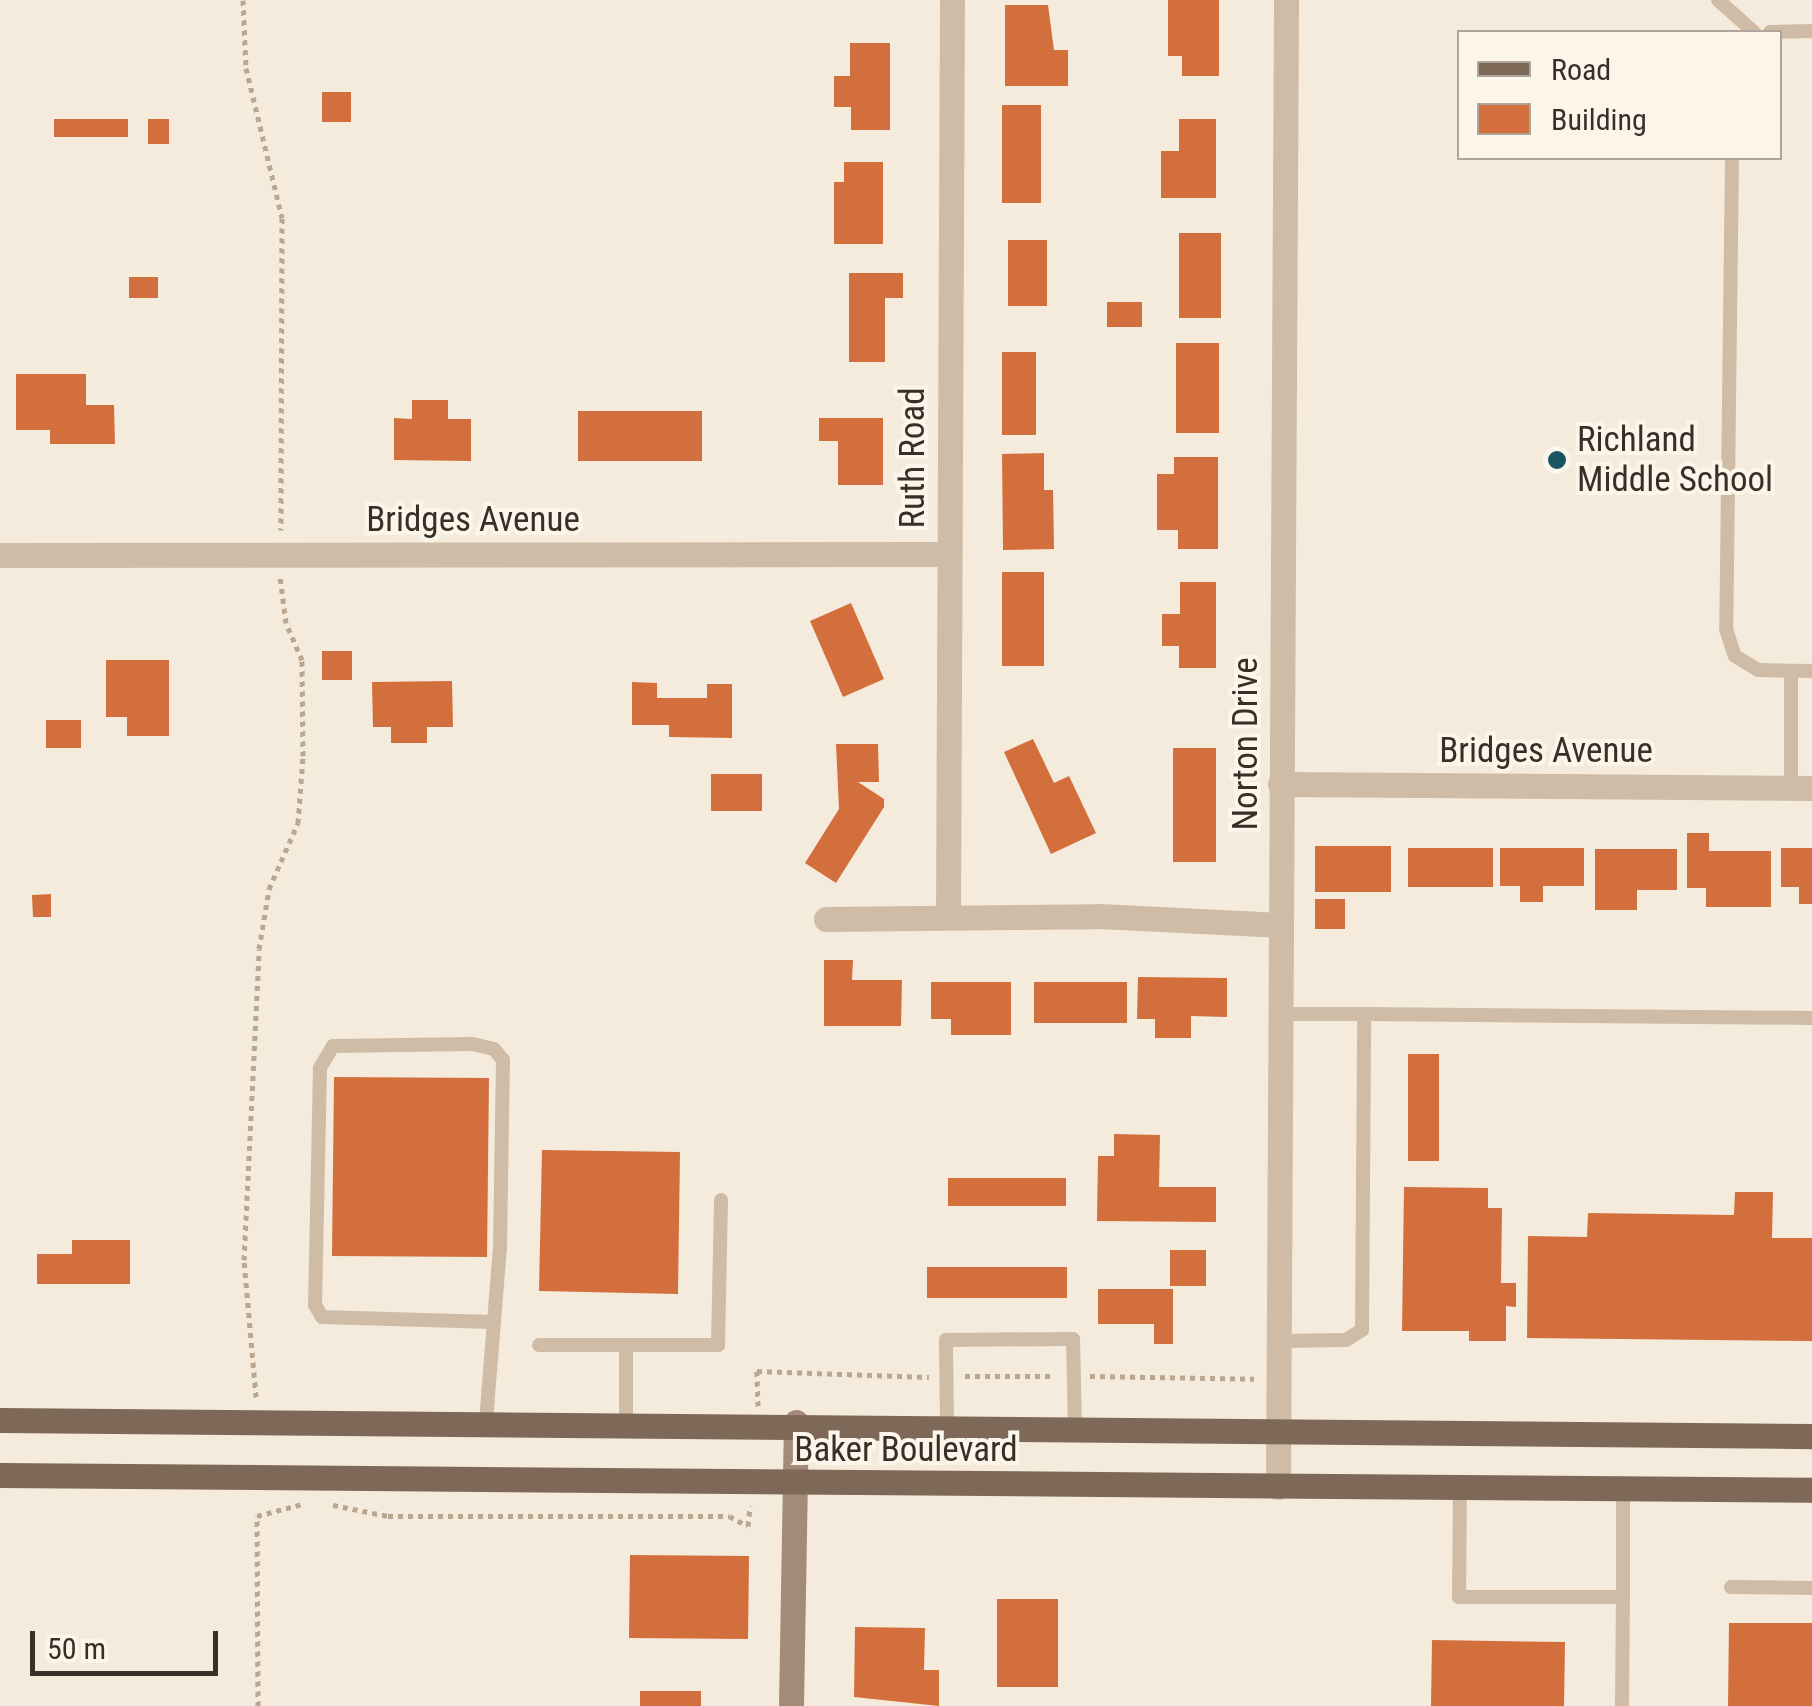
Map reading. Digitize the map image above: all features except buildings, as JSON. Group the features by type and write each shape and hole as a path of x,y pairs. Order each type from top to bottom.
{"main road":[{"name":"Baker Boulevard","path":"0,1420 796,1422 1812,1436"},
{"path":"792,1706 796,1422"},
{"name":"Baker Boulevard","path":"0,1476 795,1486 1812,1490"}],"street":[{"name":"Ruth Road","path":"948,916 952,0"},
{"name":"Norton Drive","path":"1278,1488 1286,0"},
{"name":"Bridges Avenue","path":"0,555 947,554"},
{"name":"Bridges Avenue","path":"1280,784 1801,788"},
{"path":"826,919 948,916 1280,925"}],"lane":[{"path":"1718,0 1752,30"},
{"path":"1782,32 1812,31"},
{"path":"1732,160 1726,630 1735,656 1758,670 1812,671"},
{"path":"1791,671 1801,788"},
{"path":"1280,1014 1812,1018"},
{"path":"1278,1341 1346,1340 1362,1330 1364,1014"},
{"path":"486,1420 493,1322 503,1060 494,1049 472,1044 333,1046 320,1068 315,1305 322,1316 493,1322"},
{"path":"539,1344 718,1344 721,1200"},
{"path":"947,1426 946,1340 1073,1339 1074,1427"},
{"path":"626,1346 626,1422"},
{"path":"1460,1486 1458,1597 1623,1598"},
{"path":"1622,1706 1624,1488"},
{"path":"1731,1587 1812,1588"}],"path":[{"path":"243,0 246,68 282,218 280,556 286,623 302,660 303,756 298,823 269,888 258,949 244,1260 257,1420"}],"place":[{"name":"Richland Middle School","path":"1557,460"}]}
